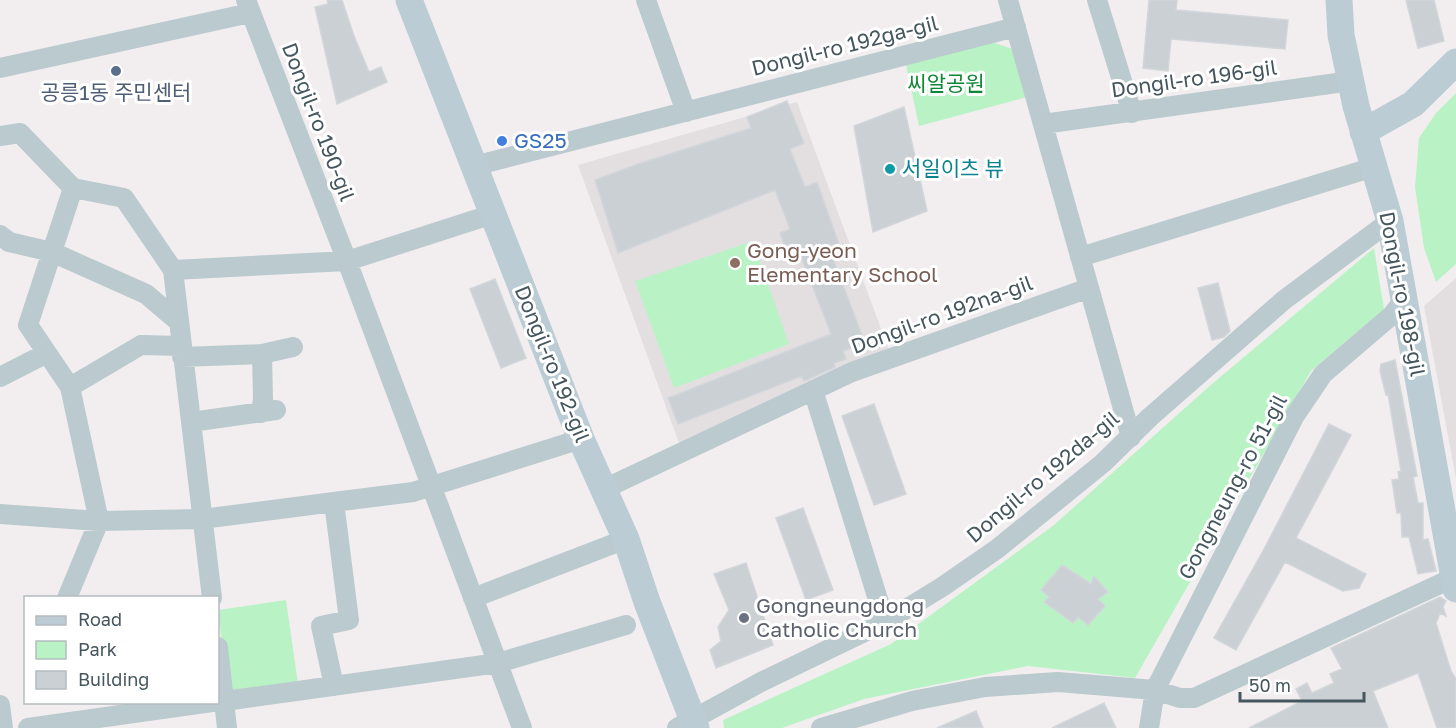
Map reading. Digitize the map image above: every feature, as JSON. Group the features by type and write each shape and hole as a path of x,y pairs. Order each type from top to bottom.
{"street":[{"name":"Dongil-ro 192-gil","path":"409,0 581,439 626,539 688,725"},
{"path":"646,0 686,112"},
{"path":"1008,0 1131,437"},
{"path":"1097,0 1132,113"},
{"name":"Dongil-ro 198-gil","path":"1339,0 1341,35 1351,81 1363,132 1390,221 1455,583"},
{"path":"0,68 248,6"},
{"name":"Dongil-ro 190-gil","path":"248,6 347,261 522,728"},
{"name":"Dongil-ro 192ga-gil","path":"474,166 1016,27"},
{"path":"1363,132 1413,105 1456,62"},
{"name":"Dongil-ro 196-gil","path":"1043,124 1351,81"},
{"path":"0,136 20,133 73,188 124,198 173,270 212,596"},
{"path":"1080,257 1374,167"},
{"path":"67,596 99,521 70,387 28,325 73,188"},
{"path":"173,270 347,261 493,214"},
{"name":"Dongil-ro 192da-gil","path":"688,725 761,682 885,622 942,587 997,549 1095,470 1150,417 1284,300 1390,221"},
{"path":"0,235 9,242 52,252 146,294 179,322"},
{"name":"Dongil-ro 192na-gil","path":"604,489 852,372 1089,288"},
{"name":"Gongneung-ro 51-gil","path":"1149,728 1155,690 1294,417 1323,374 1392,315 1404,300"},
{"path":"70,387 141,345 182,352 262,354 293,347"},
{"path":"0,377 47,353"},
{"path":"191,422 269,411 263,399 262,354"},
{"path":"813,390 885,622"},
{"path":"0,514 99,521 202,519 414,492 581,439"},
{"path":"334,502 349,620 321,626 334,686"},
{"path":"473,598 626,539"},
{"path":"821,728 912,701 985,687 1058,682 1155,690 1180,699 1194,698 1455,583"},
{"path":"219,702 498,663 626,625"},
{"path":"28,728 71,712 189,704"},
{"path":"219,704 227,728"},
{"path":"0,705 3,728"}],"shaded area":[{"name":"Gong-yeon Elementary School","path":"797,102 893,361 679,443 578,165"},
{"path":"1456,278 1456,479 1424,306"}],"green space":[{"name":"씨알공원","path":"986,40 1013,49 1027,97 919,126 905,60"},
{"path":"1456,93 1456,264 1436,282 1424,248 1415,187 1419,138 1436,113"},
{"path":"753,241 789,344 674,388 635,281"},
{"path":"1374,248 1384,309 1311,371 1135,678 1028,666 864,699 782,728 724,728 723,720 891,644 1054,525 1213,383"},
{"path":"286,600 298,684 228,694 219,610"}],"building":[{"path":"327,0 342,0 369,72 381,67 387,82 337,104 315,7 328,4"},
{"path":"1149,0 1177,0 1176,10 1288,20 1285,49 1171,39 1168,71 1143,68"},
{"path":"1406,0 1434,0 1444,41 1418,48"},
{"path":"787,101 804,143 790,149 805,187 817,182 840,247 830,251 865,343 843,351 846,359 834,363 835,367 804,381 802,376 678,424 668,398 831,334 800,254 789,258 780,233 790,229 775,190 618,253 595,180 751,128 747,117"},
{"name":"서일이츠 뷰","path":"904,107 927,211 873,232 854,126"},
{"path":"495,279 526,358 501,368 470,289"},
{"path":"1218,283 1230,331 1224,337 1212,340 1198,288"},
{"path":"1395,360 1417,476 1413,477 1418,503 1423,503 1423,540 1428,539 1436,571 1418,574 1409,537 1402,537 1401,513 1397,513 1392,480 1399,479 1398,472 1401,471 1388,394 1386,395 1380,371 1381,364"},
{"path":"874,404 906,494 874,505 842,416"},
{"path":"1329,424 1351,435 1296,538 1366,574 1359,588 1343,591 1285,562 1236,650 1214,638 1263,551"},
{"path":"803,508 833,590 806,600 776,518"},
{"name":"Gongneungdong Catholic Church","path":"746,563 773,645 716,668 710,650 721,641 718,627 729,610 714,574"},
{"path":"1062,565 1091,584 1094,576 1108,592 1098,599 1105,606 1088,625 1078,617 1073,623 1044,602 1049,597 1041,590"},
{"path":"1440,597 1446,601 1443,607 1446,616 1440,613 1436,623 1451,671 1456,679 1456,728 1437,728 1418,673 1373,691 1388,728 1249,728 1302,701 1296,689 1307,683 1312,693 1334,683 1330,674 1342,669 1331,648"},
{"path":"1104,703 1116,728 1052,728"},
{"path":"976,711 983,728 937,728"}],"place":[{"name":"공릉1동 주민센터","path":"116,71"},
{"name":"GS25","path":"502,141"},
{"name":"서일이츠 뷰","path":"890,169"},
{"name":"Gong-yeon Elementary School","path":"735,263"},
{"name":"Gongneungdong Catholic Church","path":"744,618"}]}
